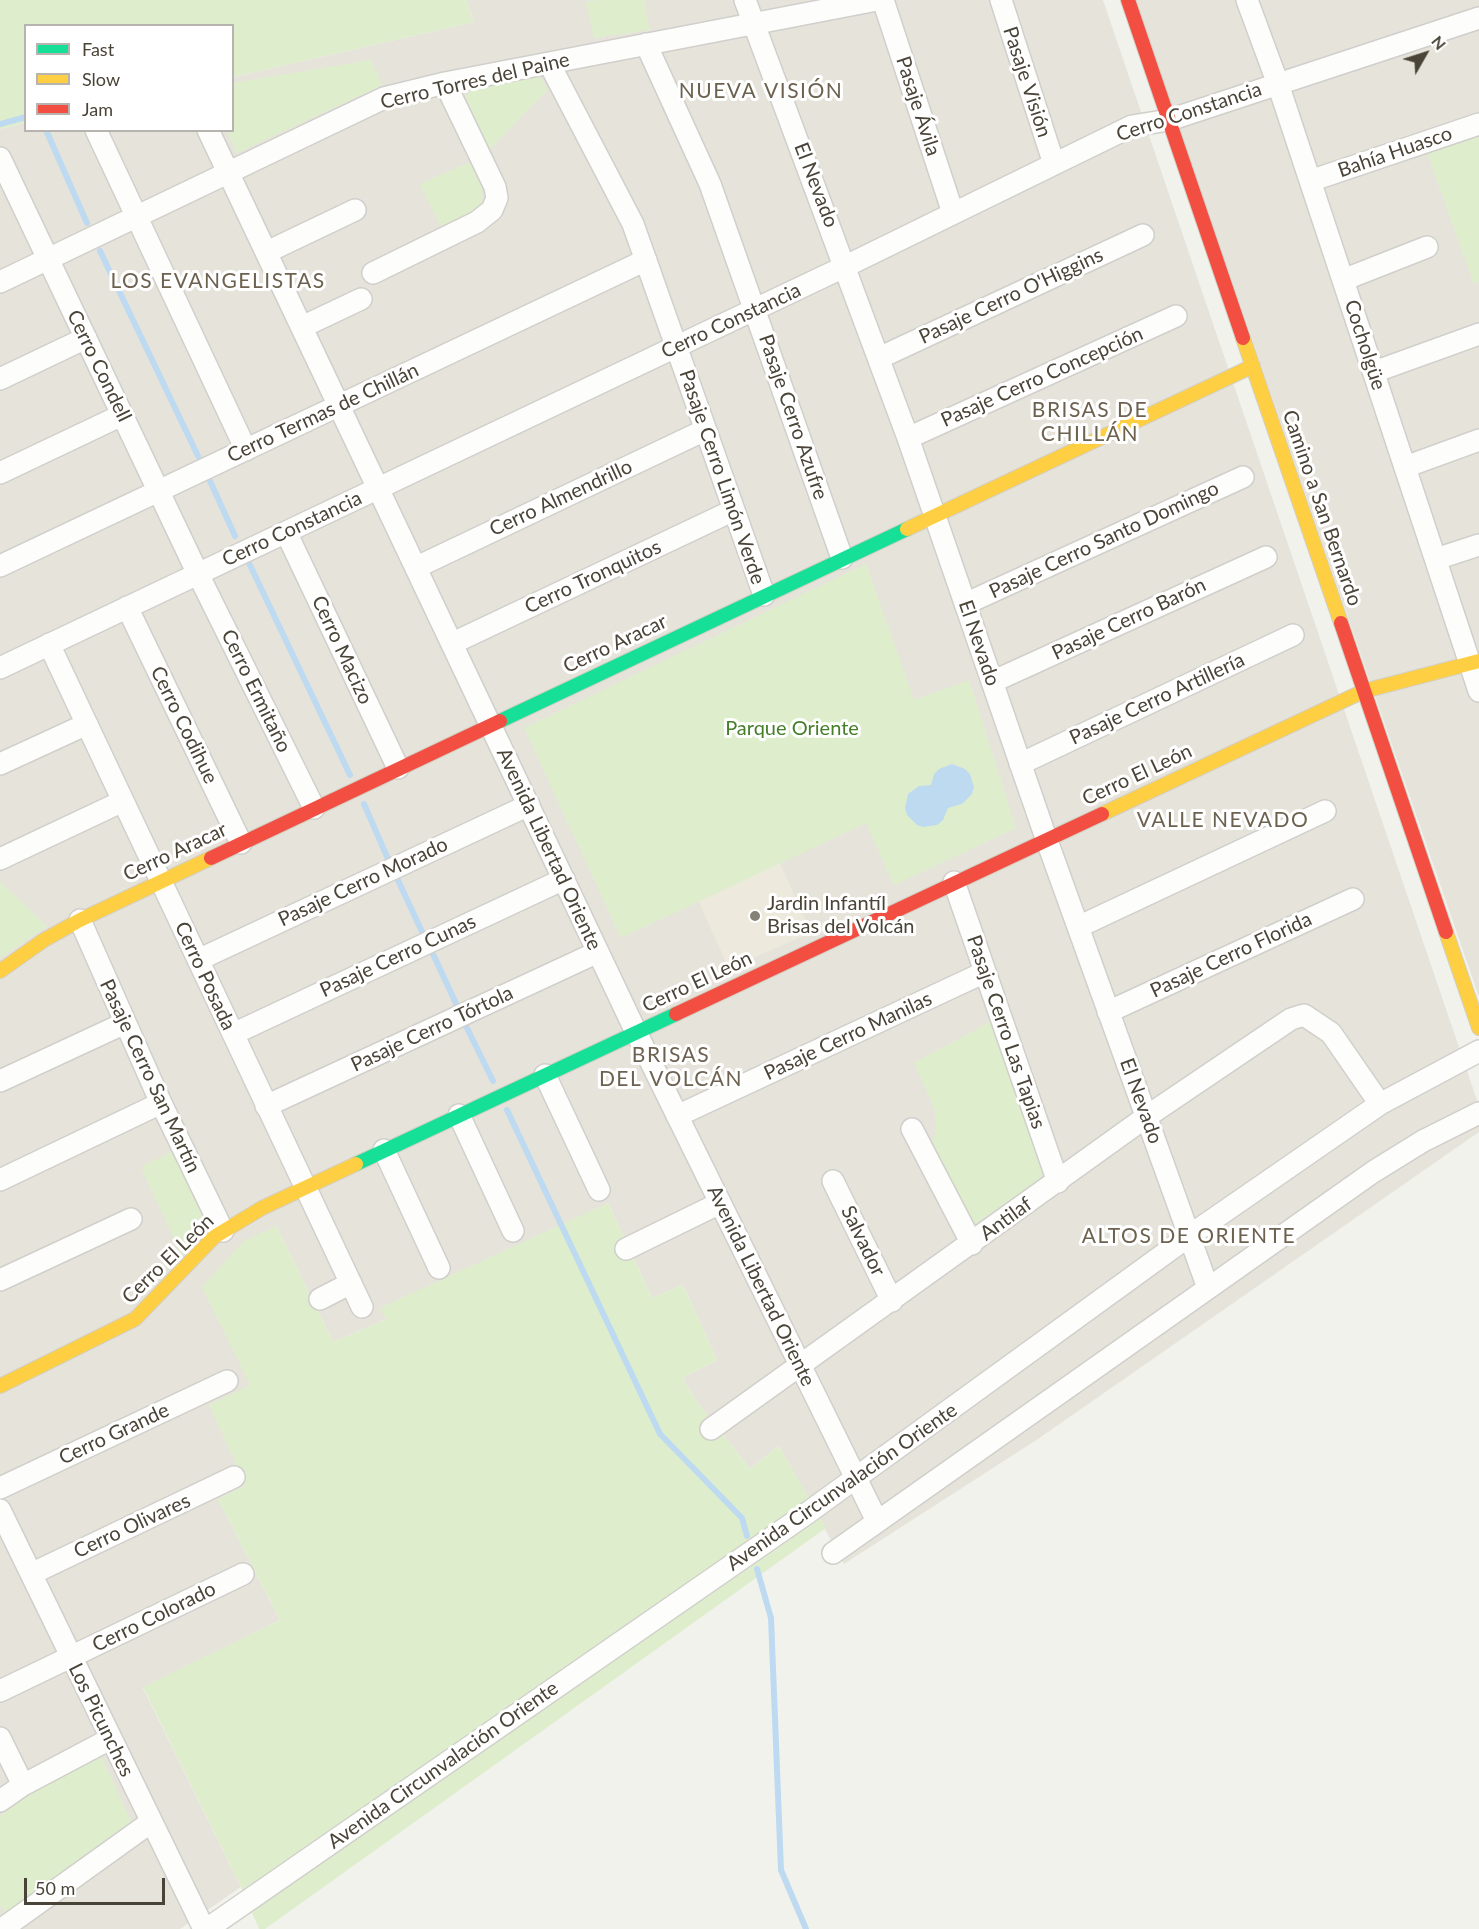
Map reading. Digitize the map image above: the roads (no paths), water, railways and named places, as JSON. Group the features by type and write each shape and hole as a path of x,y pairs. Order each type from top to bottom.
{"street":[{"name":"El Nevado","path":"745,0 846,266 908,438 1046,838 1208,1288"},
{"name":"Cerro Torres del Paine","path":"0,282 384,98 445,83 877,0"},
{"name":"Pasaje Ávila","path":"883,0 953,213"},
{"name":"Pasaje Visión","path":"1001,0 1054,164"},
{"name":"Camino a San Bernardo","path":"1128,0 1479,1028"},
{"name":"Cocholgüe","path":"1247,0 1278,84 1436,559 1475,662 1479,691"},
{"name":"Cerro Constancia","path":"0,668 846,266 1132,126 1169,120 1479,18"},
{"name":"Pasaje Cerro Azufre","path":"646,44 710,184 842,558"},
{"name":"Pasaje Cerro Limón Verde","path":"549,63 633,224 764,595"},
{"path":"373,273 477,222 492,210 497,198 495,187 445,83"},
{"name":"Bahía Huasco","path":"1310,181 1479,124"},
{"path":"97,132 246,450"},
{"name":"Avenida Libertad Oriente","path":"209,132 636,1032 877,1521"},
{"name":"Cerro Condell","path":"3,172 48,259 198,574"},
{"path":"267,252 355,210"},
{"name":"Pasaje Cerro O'Higgins","path":"879,358 1143,235"},
{"path":"1343,280 1427,247"},
{"name":"Cerro Termas de Chillán","path":"0,566 646,260"},
{"path":"302,327 361,299"},
{"name":"Pasaje Cerro Concepción","path":"908,438 1176,316"},
{"path":"1374,372 1479,334"},
{"path":"0,379 86,338"},
{"name":"Cerro Aracar","path":"0,971 44,940 160,881 1252,366"},
{"path":"0,473 122,415"},
{"name":"Cerro Almendrillo","path":"417,567 705,430"},
{"path":"1405,467 1479,440"},
{"name":"Pasaje Cerro Santo Domingo","path":"965,604 1243,477"},
{"name":"Cerro Tronquitos","path":"453,643 734,510"},
{"name":"Cerro Macizo","path":"286,532 398,768"},
{"path":"1436,559 1479,545"},
{"name":"Pasaje Cerro Barón","path":"992,682 1266,557"},
{"name":"Cerro Ermitaño","path":"198,574 314,808"},
{"name":"Cerro Codihue","path":"127,607 241,843"},
{"name":"Pasaje Cerro Artillería","path":"1020,764 1293,635"},
{"name":"Cerro Posada","path":"49,644 362,1307"},
{"name":"Cerro El León","path":"0,1386 135,1319 223,1231 244,1216 1046,838 1364,691 1475,662"},
{"path":"0,764 87,724"},
{"path":"0,859 123,801"},
{"name":"Pasaje Cerro Morado","path":"198,960 529,805"},
{"path":"1078,927 1324,812"},
{"name":"Pasaje Cerro Cunas","path":"233,1034 564,879"},
{"name":"Pasaje Cerro Las Tapias","path":"954,882 1058,1182"},
{"name":"Pasaje Cerro Florida","path":"1108,1012 1353,899"},
{"name":"Pasaje Cerro San Martín","path":"80,920 161,1103 223,1231"},
{"name":"Pasaje Cerro Tórtola","path":"266,1106 598,952"},
{"name":"Pasaje Cerro Manilas","path":"678,1116 985,972"},
{"name":"Antilaf","path":"711,1429 1146,1117 1291,1018 1304,1015 1331,1033 1380,1104"},
{"path":"0,1081 125,1023"},
{"name":"Avenida Circunvalación Oriente","path":"205,1929 856,1478 1189,1236 1380,1104 1479,1051"},
{"path":"545,1075 599,1190"},
{"path":"0,1180 161,1103"},
{"path":"833,1553 1373,1172 1423,1141 1479,1113"},
{"path":"459,1115 513,1231"},
{"path":"912,1129 972,1244"},
{"path":"384,1150 439,1268"},
{"name":"Salvador","path":"833,1181 892,1301"},
{"path":"626,1249 720,1203"},
{"path":"0,1280 131,1219"},
{"path":"320,1299 351,1283"},
{"name":"Cerro Grande","path":"0,1488 227,1381"},
{"name":"Cerro Olivares","path":"31,1574 234,1477"},
{"name":"Los Picunches","path":"0,1510 110,1739 205,1929"},
{"name":"Cerro Colorado","path":"0,1691 243,1574"},
{"path":"0,1738 23,1785"},
{"path":"0,1801 23,1785 110,1739"},
{"path":"2,1929 151,1822"}],"water":[{"path":"952,764 965,769 970,774 974,787 972,794 962,804 948,808 943,820 937,825 923,827 917,825 907,815 905,808 908,794 919,786 931,785 934,774 939,769"}],"waterway":[{"path":"0,124 24,118"},
{"path":"47,132 87,223"},
{"path":"100,251 198,456"},
{"path":"210,481 235,536"},
{"path":"249,563 350,775"},
{"path":"364,804 388,859"},
{"path":"397,878 423,934"},
{"path":"433,954 459,1010"},
{"path":"467,1028 493,1081"},
{"path":"507,1110 660,1434 742,1518 747,1536"},
{"path":"757,1569 771,1618 781,1870 806,1929"}],"place":[{"name":"Jardin Infantíl Brisas del Volcán","path":"755,916"}],"district":[{"name":"NUEVA VISIÓN","path":"761,91"},
{"name":"LOS EVANGELISTAS","path":"218,281"},
{"name":"BRISAS DE CHILLÁN","path":"1090,422"},
{"name":"VALLE NEVADO","path":"1223,820"},
{"name":"BRISAS DEL VOLCÁN","path":"671,1067"},
{"name":"ALTOS DE ORIENTE","path":"1189,1236"}],"park label":[{"name":"Parque Oriente","path":"792,729"}]}
